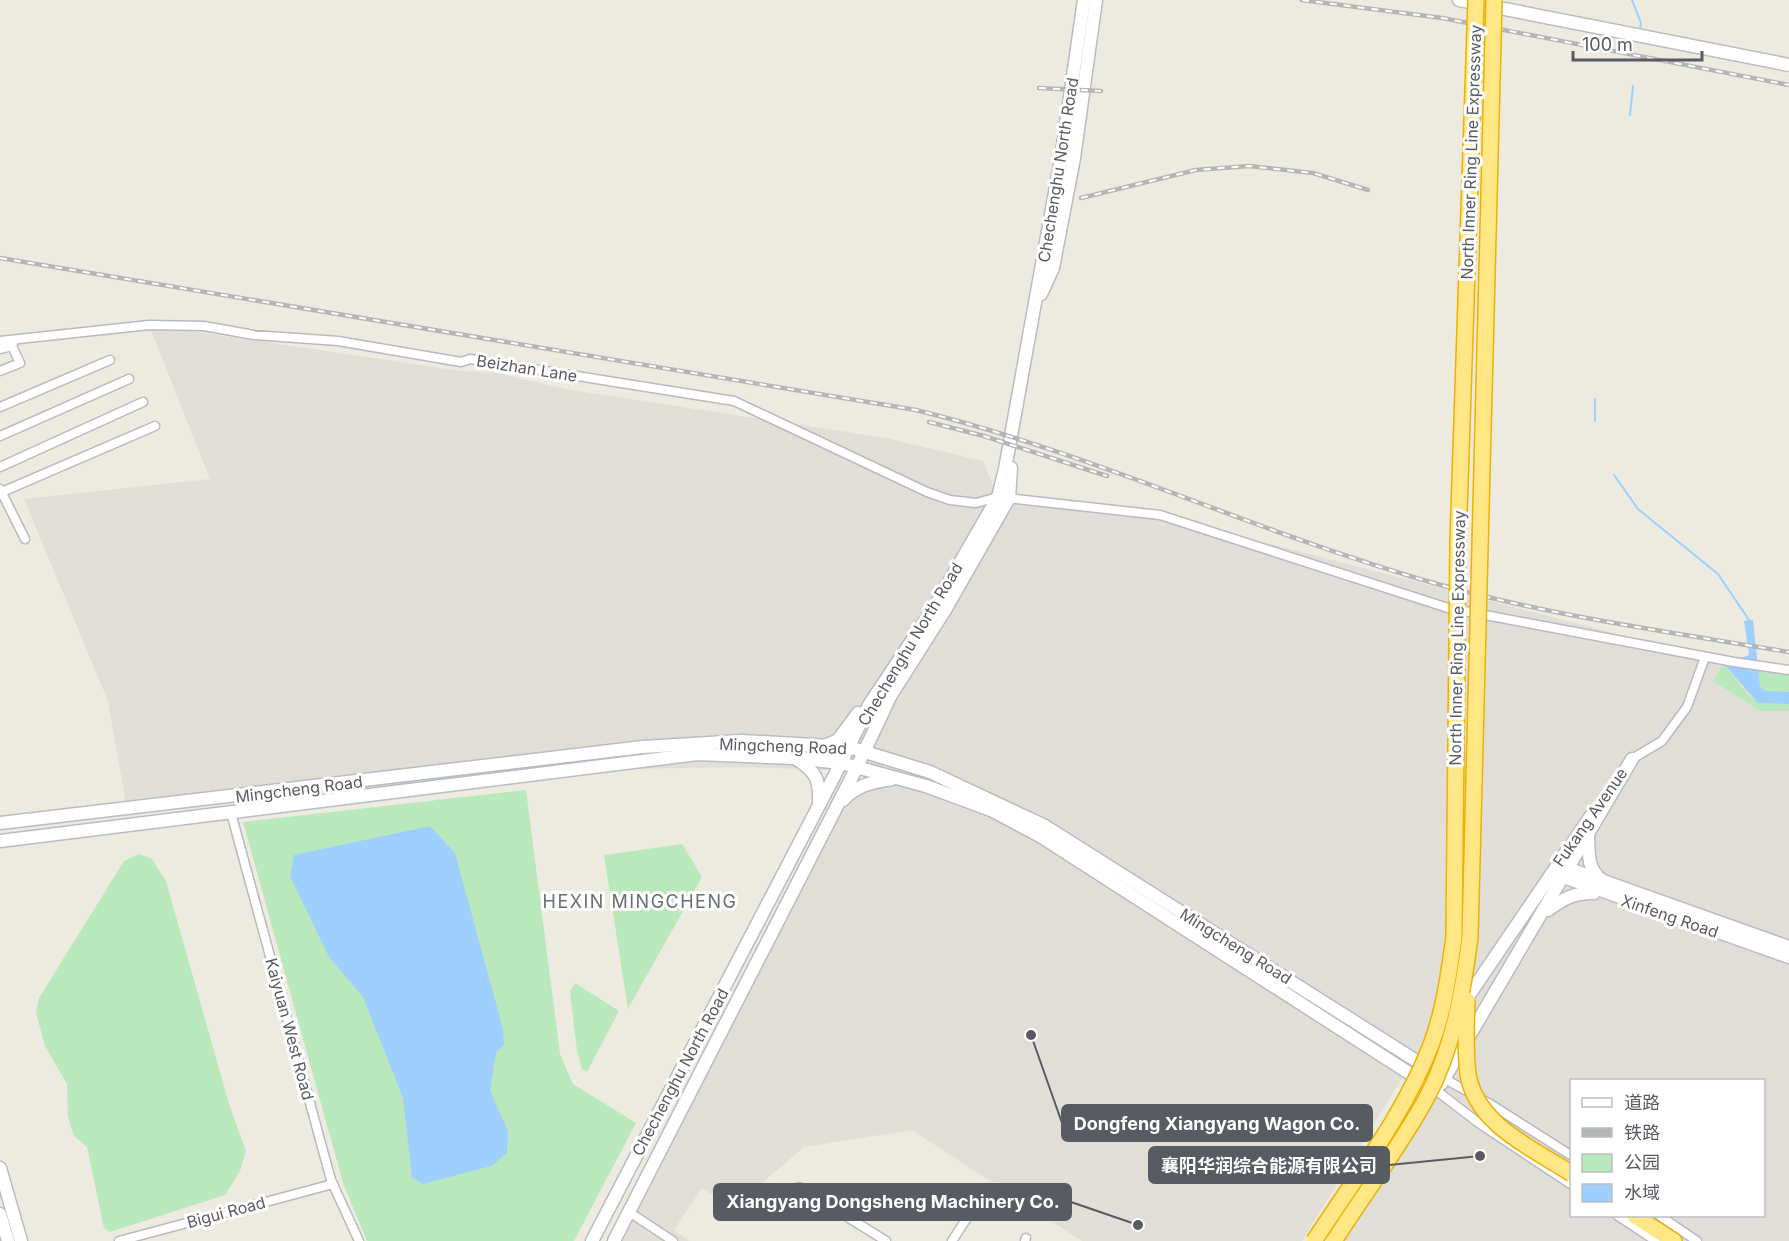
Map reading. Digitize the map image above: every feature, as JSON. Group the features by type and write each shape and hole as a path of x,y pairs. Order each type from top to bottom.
{"highway":[{"name":"North Inner Ring Line Expressway","path":"1314,1241 1414,1084 1432,1042 1446,990 1454,938 1458,542 1476,0"},
{"name":"North Inner Ring Line Expressway","path":"1334,1241 1426,1098 1448,1044 1463,994 1467,963 1470,937 1494,0"},
{"path":"1467,963 1468,1075 1475,1095 1487,1114 1505,1130 1570,1173"},
{"path":"1638,1217 1674,1241"}],"main road":[{"name":"Chechenghu North Road","path":"592,1241 869,705 1003,498 1005,469 1054,202 1084,0"},
{"name":"Chechenghu North Road","path":"614,1241 857,767 891,695 945,610 1003,498 1042,293 1053,268 1074,158 1096,0"},
{"path":"1459,0 1789,65"},
{"path":"825,746 838,740 848,729 927,609 935,606"},
{"path":"876,726 878,741 884,754 897,761"},
{"name":"Mingcheng Road","path":"0,823 643,747 742,741 849,747 897,761 947,780 1045,826 1445,1079"},
{"name":"Mingcheng Road","path":"0,841 698,754 794,758 841,763 897,778 990,810 1040,836 1437,1091"},
{"path":"794,758 808,767 820,783 819,805"},
{"name":"Fukang Avenue","path":"1376,1136 1422,1064 1588,835 1632,759"},
{"name":"Fukang Avenue","path":"1399,1150 1445,1079 1542,914 1560,871 1632,759"},
{"path":"835,810 849,793 868,783 897,778"},
{"path":"1588,835 1589,864 1607,889"},
{"name":"Xinfeng Road","path":"1560,871 1789,957"},
{"path":"1542,914 1563,899 1581,892 1607,889"},
{"name":"Xinfeng Road","path":"1607,889 1789,947"},
{"path":"0,1168 21,1241"},
{"path":"0,1214 8,1241"}],"street":[{"name":"Beizhan Lane","path":"0,341 13,342 149,325 204,326 254,335 338,341 461,362 470,359 734,400 927,492 950,500 976,503 1003,498 1160,515 1448,608 1706,657 1789,670"},
{"path":"0,349 13,342 20,363 0,371"},
{"path":"0,407 110,360"},
{"path":"0,436 129,379"},
{"path":"0,467 144,402"},
{"path":"25,539 1,490 155,426"},
{"path":"1632,759 1662,741 1687,707 1706,657"},
{"name":"Kaiyuan West Road","path":"231,813 333,1184 359,1241"},
{"path":"1445,1079 1492,1105 1570,1155"},
{"path":"1437,1091 1480,1124 1570,1184"},
{"name":"Bigui Road","path":"119,1241 333,1184"},
{"path":"799,1187 880,1239"},
{"path":"629,1212 673,1241"},
{"path":"1621,1217 1656,1241"},
{"path":"1663,1217 1697,1241"},
{"path":"952,1241 967,1218"}],"shaded area":[{"path":"149,325 461,371 496,373 565,389 886,438 983,461 998,497 1160,515 1705,657 1789,670 1789,1241 1341,1241 1444,1079 1160,915 1404,1075 1302,1241 1082,1241 912,1130 804,1147 733,1208 702,1188 674,1230 689,1241 614,1241 849,793 888,784 845,771 747,767 561,770 127,809 108,701 24,499 210,479"}],"green space":[{"path":"1724,664 1750,696 1765,703 1789,704 1789,711 1760,711 1713,681"},
{"path":"1758,668 1789,674 1789,692 1766,691 1760,687"},
{"path":"526,790 560,1054 573,1084 636,1123 574,1241 367,1241 343,1183 243,822"},
{"path":"682,844 702,877 628,1009 604,855"},
{"path":"139,854 152,859 166,881 229,1104 246,1151 240,1171 225,1195 110,1232 104,1228 87,1147 74,1136 68,1117 67,1084 45,1046 36,1013 39,998 124,861"},
{"path":"575,983 619,1011 587,1072 582,1069 577,1051 570,991"}],"water":[{"path":"1753,620 1760,687 1766,691 1789,692 1789,704 1758,703 1724,664 1749,655 1744,621"},
{"path":"430,826 455,853 503,1029 504,1044 496,1053 490,1091 508,1131 507,1153 491,1166 423,1184 412,1178 403,1098 363,997 329,957 290,876 294,855"}],"waterway":[{"path":"1632,0 1641,23 1640,29"},
{"path":"1630,115 1633,86"},
{"path":"1595,399 1595,421"},
{"path":"1614,475 1638,509 1718,574 1749,620 1748,623"}],"railway":[{"path":"1302,0 1442,18 1789,85"},
{"path":"1039,88 1101,91"},
{"path":"1081,198 1196,170 1249,166 1313,173 1368,190"},
{"path":"0,258 916,410 1042,447 1350,557 1459,590 1600,620 1789,652"},
{"path":"929,422 984,436 1107,476"}],"place":[{"name":"Dongfeng Xiangyang Wagon Co.","path":"1031,1035"},
{"name":"襄阳华润综合能源有限公司","path":"1480,1156"},
{"name":"Xiangyang Dongsheng Machinery Co.","path":"1138,1225"}],"district":[{"name":"HEXIN MINGCHENG","path":"640,902"}]}
